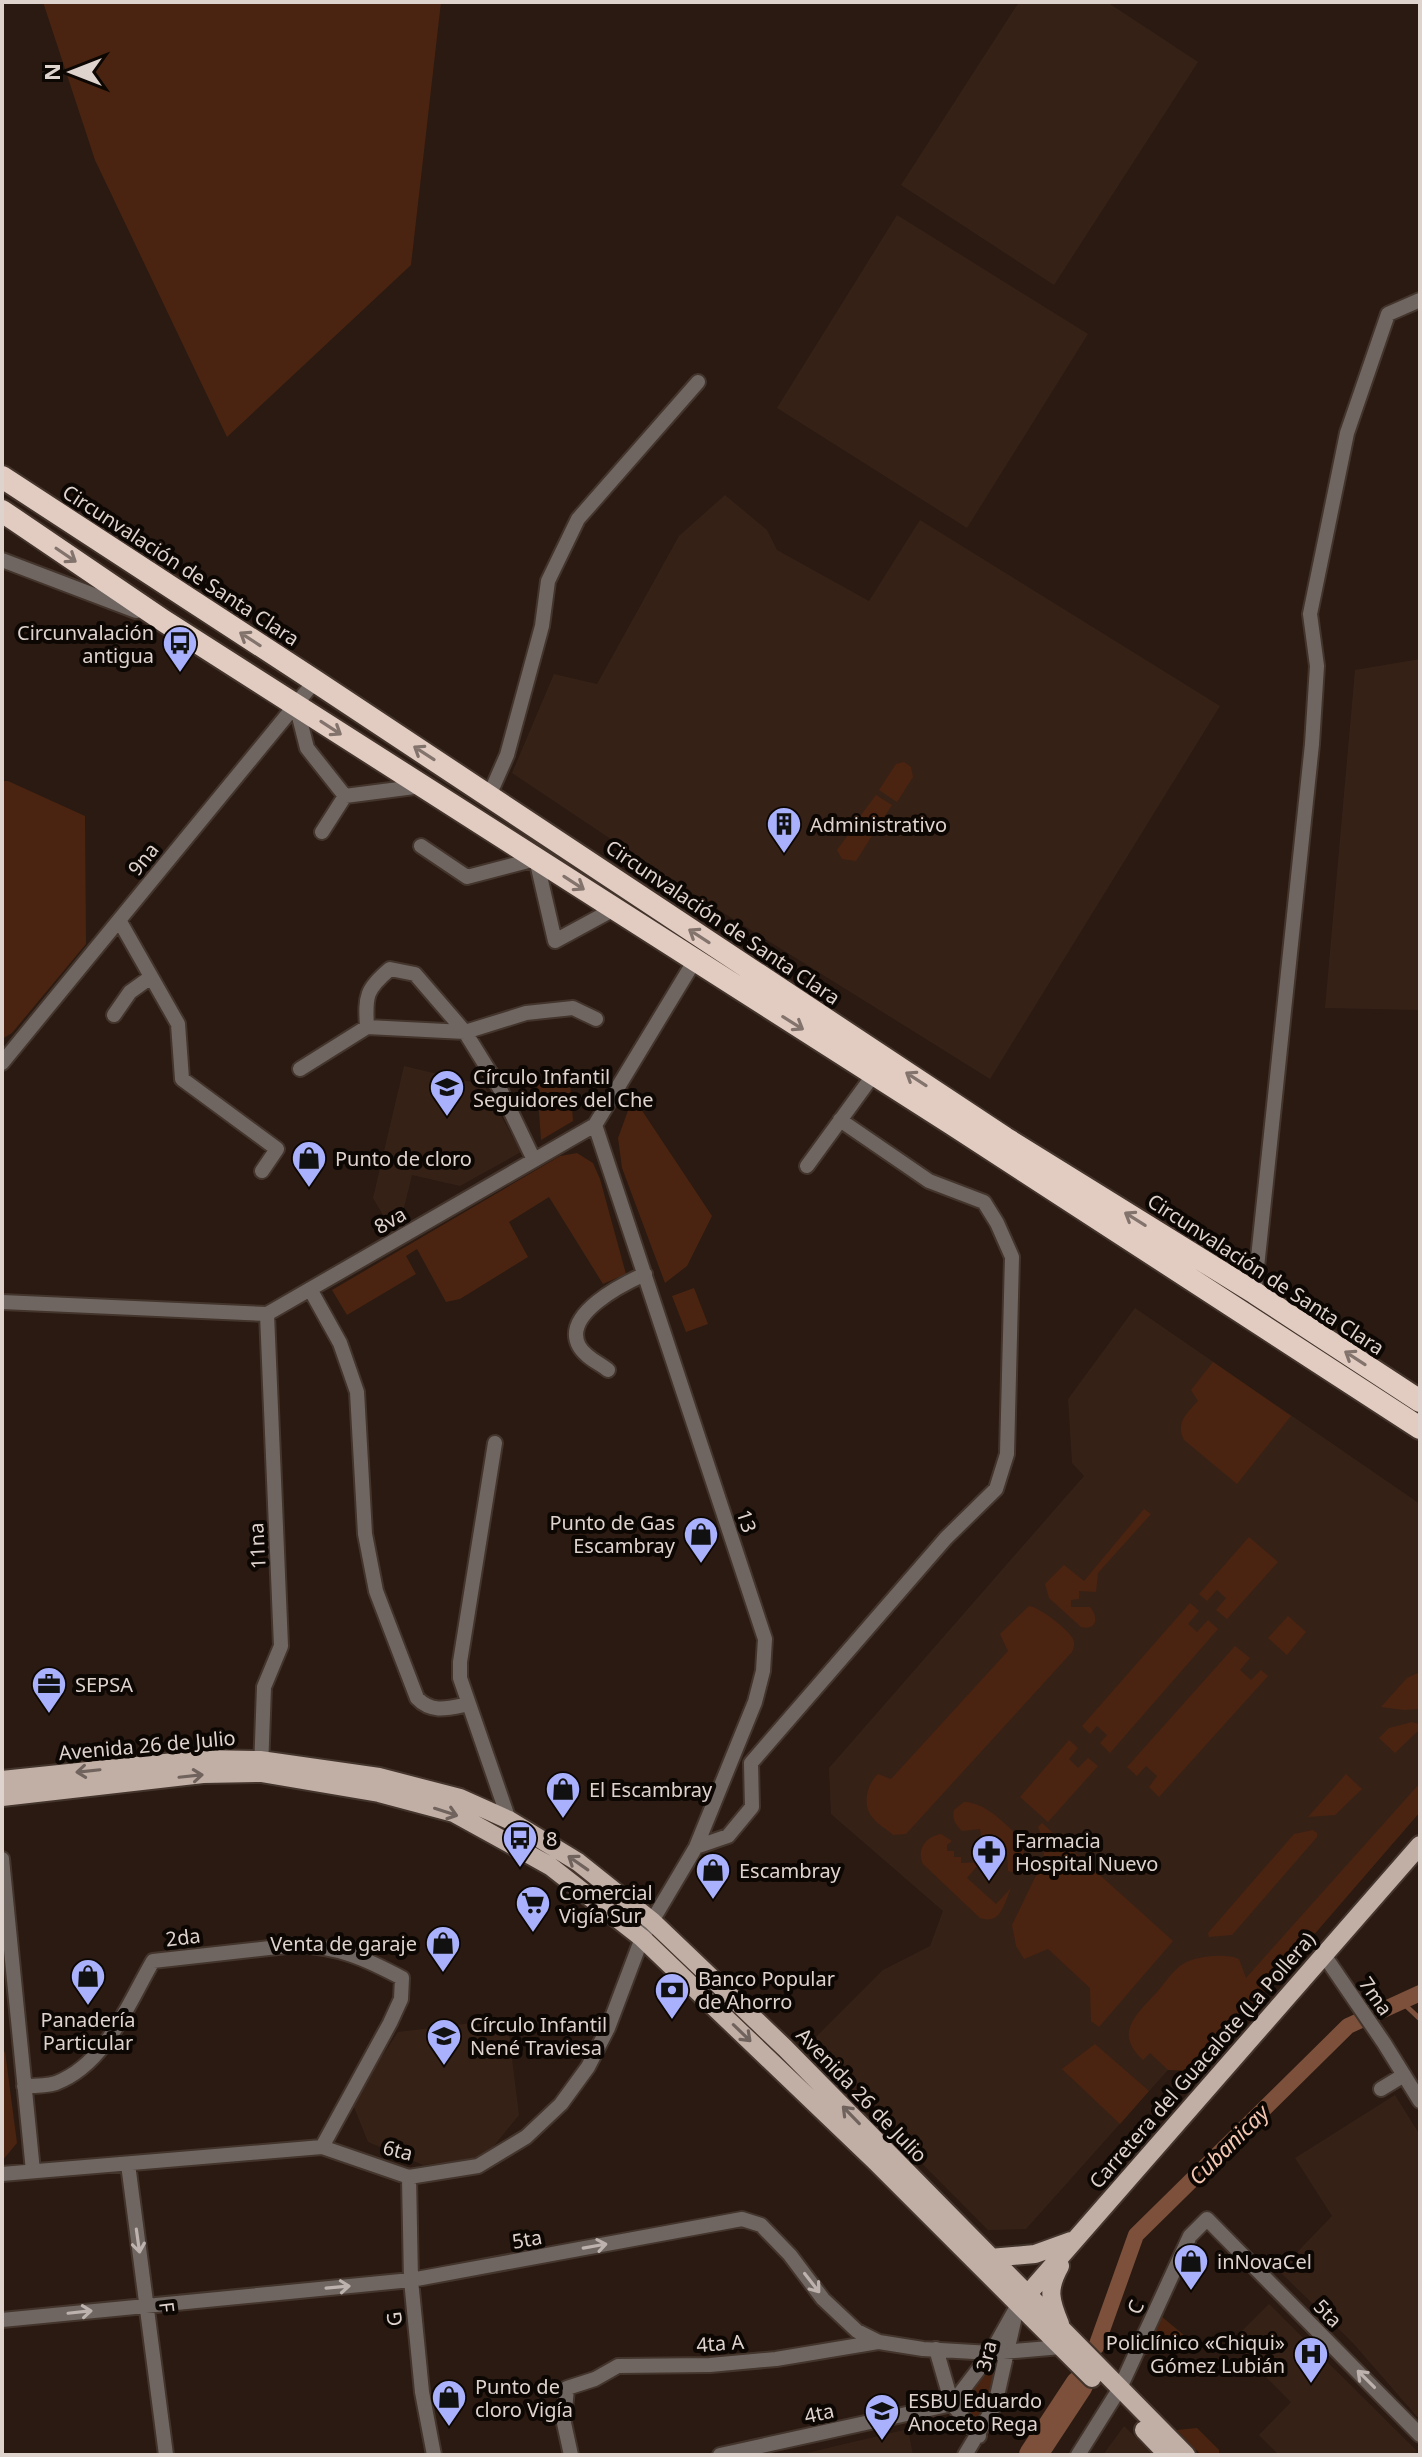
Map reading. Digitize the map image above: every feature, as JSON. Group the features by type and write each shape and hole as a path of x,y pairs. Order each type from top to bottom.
{"highway":[{"name":"Circunvalación de Santa Clara","path":"2,477 489,796 1252,1318 1420,1428"},
{"name":"Circunvalación de Santa Clara","path":"2,511 164,621 874,1074 961,1119 1255,1293 1420,1401"}],"main road":[{"name":"Avenida 26 de Julio","path":"2,1780 203,1759 379,1777 460,1798 509,1820 578,1862 652,1921 785,2048 990,2258 1022,2300"},
{"name":"Avenida 26 de Julio","path":"2,1797 261,1767 454,1813 550,1866 642,1938 1111,2388 1186,2455"},
{"name":"Carretera del Guacalote (La Pollera)","path":"1022,2300 1420,1845"},
{"path":"990,2258 1035,2254 1073,2240"},
{"path":"1069,2346 1051,2303 1051,2282 1073,2240"},
{"name":"Avenida 26 de Julio","path":"1111,2388 1168,2455"}],"street":[{"path":"1252,1318 1312,744 1317,666 1310,614 1347,433 1388,314 1420,300"},
{"path":"489,796 507,755 542,626 548,581 578,519 698,382"},
{"path":"2,560 164,621"},
{"name":"9na","path":"2,1063 315,681"},
{"path":"296,705 307,748 345,796"},
{"path":"345,796 422,786"},
{"path":"322,832 345,796"},
{"path":"421,846 467,877 536,859 555,941 614,909"},
{"path":"119,920 178,1024 182,1079 277,1149 262,1171"},
{"name":"8va","path":"267,1314 595,1125 695,960"},
{"path":"367,1027 365,1001 373,984 390,969 415,974 465,1032 499,1087 534,1160"},
{"path":"114,1015 130,992 151,977"},
{"path":"300,1069 367,1027 465,1032 526,1013 573,1008 596,1019"},
{"path":"807,1166 874,1074"},
{"path":"696,1847 728,1836 752,1807 751,1763 946,1538 996,1489 1007,1454 1012,1257 997,1223 984,1202 929,1181 840,1120"},
{"name":"13","path":"595,1125 765,1639 763,1671 755,1702 696,1847 652,1921"},
{"path":"608,1370 580,1349 576,1337 580,1323 592,1305 608,1291 645,1274"},
{"path":"310,1289 340,1343 357,1392 365,1534 376,1591 417,1698 425,1707 440,1710 469,1704"},
{"path":"2,1302 267,1314"},
{"name":"11na","path":"261,1767 264,1687 281,1646 267,1314"},
{"path":"495,1443 460,1678 509,1820"},
{"path":"2,1859 7,1965 33,2171"},
{"name":"6ta","path":"2,2174 322,2147 409,2177 478,2166 526,2137 561,2104 588,2067 608,2028 642,1938 652,1921"},
{"name":"2da","path":"24,2086 54,2084 82,2069 100,2052 153,1961 296,1945 319,1946 361,1956 402,1978 401,1999 390,2023 322,2147"},
{"name":"7ma","path":"1324,1955 1420,2101"},
{"path":"1381,2089 1404,2075"},
{"name":"F","path":"128,2164 166,2455"},
{"name":"G","path":"409,2177 411,2280 422,2392 434,2455"},
{"name":"5ta","path":"2,2320 411,2280 742,2219 761,2225 790,2255 823,2299 857,2331 879,2342 991,2353 1069,2346"},
{"name":"5ta","path":"1207,2219 1420,2435"},
{"name":"C","path":"1078,2455 1161,2298 1190,2236 1207,2219"},
{"path":"952,2404 991,2353 1022,2300"},
{"name":"3ra","path":"965,2455 995,2405 1022,2300"},
{"name":"4ta A","path":"571,2455 564,2423 567,2388 595,2379 618,2366 710,2365 776,2359 879,2342"},
{"path":"936,2349 952,2404 979,2436"},
{"name":"4ta","path":"720,2455 952,2404"}],"shaded area":[{"path":"43,2 441,2 411,265 227,437 95,160"},
{"path":"1019,2 1107,2 1198,62 1054,285 901,185"},
{"path":"897,215 1088,334 967,528 777,408"},
{"path":"725,495 767,530 777,550 869,601 920,520 1220,706 990,1079 690,892 512,773 554,674 597,684 679,536"},
{"path":"1420,659 1420,1010 1325,1008 1355,670"},
{"path":"904,762 911,767 913,777 897,802 879,790 896,764"},
{"path":"2,781 85,816 86,944 12,1033 2,1039"},
{"path":"876,795 892,805 878,826 852,827"},
{"path":"851,831 875,831 856,861 842,859 837,850"},
{"name":"Círculo Infantil Seguidores del Che","path":"404,1066 484,1085 521,1152 460,1186 412,1175 401,1220 390,1227 373,1198"},
{"path":"570,1082 573,1121 541,1140 537,1084"},
{"path":"633,1097 712,1216 687,1266 665,1283 622,1168 618,1138"},
{"path":"577,1153 593,1163 600,1179 626,1274 603,1284 549,1197 509,1222 528,1257 460,1299 446,1302 417,1249 406,1256 416,1274 347,1315 332,1290 560,1156"},
{"path":"694,1288 708,1324 686,1332 672,1296"},
{"path":"1135,1308 1420,1504 1420,1812 1196,2071 1168,2070 1026,2229 988,2230 806,2047 883,1970 930,1946 943,1911 831,1814 829,1768 1084,1476 1072,1463 1068,1399"},
{"path":"1213,1362 1291,1416 1237,1484 1184,1440 1182,1434 1182,1423 1198,1401 1191,1390"},
{"path":"1144,1509 1151,1514 1098,1573 1096,1592 1079,1591 1079,1599 1071,1600 1071,1607 1090,1607 1095,1615 1093,1625 1081,1627 1049,1598 1045,1584 1064,1565 1084,1581"},
{"path":"1249,1537 1278,1562 1227,1619 1216,1610 1226,1598 1217,1590 1207,1601 1199,1594"},
{"path":"1190,1603 1199,1611 1188,1624 1197,1632 1208,1620 1218,1629 1110,1753 1100,1743 1107,1735 1097,1726 1090,1734 1082,1726"},
{"path":"1029,1606 1060,1624 1073,1639 1072,1652 906,1834 893,1835 869,1812 867,1795 871,1783 878,1774 891,1779 1008,1651 1000,1634"},
{"path":"1288,1616 1306,1632 1287,1655 1268,1638"},
{"path":"1235,1646 1250,1658 1240,1670 1251,1680 1261,1670 1268,1676 1159,1797 1149,1787 1157,1776 1146,1766 1137,1776 1127,1767"},
{"path":"1420,1672 1420,1709 1381,1707 1407,1678"},
{"path":"1412,1722 1419,1724 1418,1731 1395,1753 1379,1738 1389,1728"},
{"path":"1069,1740 1078,1748 1069,1759 1078,1768 1088,1758 1098,1766 1048,1822 1020,1797"},
{"path":"1346,1774 1362,1789 1335,1815 1308,1817"},
{"path":"1420,1783 1420,1812 1196,2071 1168,2070 1150,2053 1143,2060 1130,2041 1131,2024 1176,1970 1195,1959 1226,1956 1239,1959 1246,1978"},
{"path":"964,1802 990,1811 1025,1842 1022,1870 1016,1873 1008,1871 1007,1853 1002,1854 1001,1846 995,1847 995,1840 981,1836 980,1829 962,1831 956,1824 954,1810"},
{"path":"1042,1823 1173,1941 1099,2027 1091,2021 1090,1988 1048,1949 1024,1959 1016,1946 1012,1925 1043,1861 1045,1845 1038,1827"},
{"path":"1313,1830 1317,1837 1232,1935 1209,1937 1208,1933 1294,1834"},
{"path":"941,1834 952,1841 947,1845 947,1851 954,1851 954,1857 961,1857 961,1863 981,1862 967,1878 996,1904 1011,1888 1004,1906 993,1919 980,1918 923,1864 921,1854 924,1844"},
{"name":"Círculo Infantil Nené Traviesa","path":"496,2020 508,2026 519,2115 485,2157 423,2165 368,2142 352,2102 398,2032"},
{"path":"1095,2044 1149,2091 1120,2124 1062,2069"},
{"path":"5,2051 17,2143 2,2161 2,2057"},
{"path":"1395,2095 1420,2135 1420,2420 1352,2342 1279,2271 1332,2216 1295,2158"},
{"name":"Policlínico «Chiqui» Gómez Lubián","path":"1269,2304 1417,2451 1413,2455 1279,2455 1259,2435 1291,2402 1231,2342"},
{"path":"1161,2316 1185,2336 1142,2357"},
{"path":"996,2362 987,2402 974,2422 960,2406"},
{"path":"1124,2426 1153,2455 1103,2455"},
{"path":"1197,2428 1219,2450 1219,2455 1201,2455 1177,2430"},
{"name":"ESBU Eduardo Anoceto Rega","path":"908,2429 913,2455 798,2455"}],"waterway":[{"name":"Cubanicay","path":"1096,2347 1136,2235 1348,2026 1420,1993"},
{"path":"1402,2002 1420,2019"},
{"name":"Cubanicay","path":"1033,2455 1079,2385"}],"place":[{"name":"Circunvalación antigua","path":"180,674"},
{"name":"Administrativo","path":"784,855"},
{"name":"Círculo Infantil Seguidores del Che","path":"447,1118"},
{"name":"Punto de cloro","path":"309,1189"},
{"name":"Punto de Gas Escambray","path":"701,1565"},
{"name":"SEPSA","path":"49,1715"},
{"name":"El Escambray","path":"563,1820"},
{"name":"8","path":"520,1869"},
{"name":"Farmacia Hospital Nuevo","path":"989,1883"},
{"name":"Escambray","path":"713,1901"},
{"name":"Comercial Vigía Sur","path":"533,1934"},
{"name":"Venta de garaje","path":"443,1974"},
{"name":"Panadería Particular","path":"88,2007"},
{"name":"Banco Popular de Ahorro","path":"672,2021"},
{"name":"Círculo Infantil Nené Traviesa","path":"444,2067"},
{"name":"inNovaCel","path":"1191,2292"},
{"name":"Policlínico «Chiqui» Gómez Lubián","path":"1311,2385"},
{"name":"Punto de cloro Vigía","path":"449,2428"},
{"name":"ESBU Eduardo Anoceto Rega","path":"882,2442"}]}
